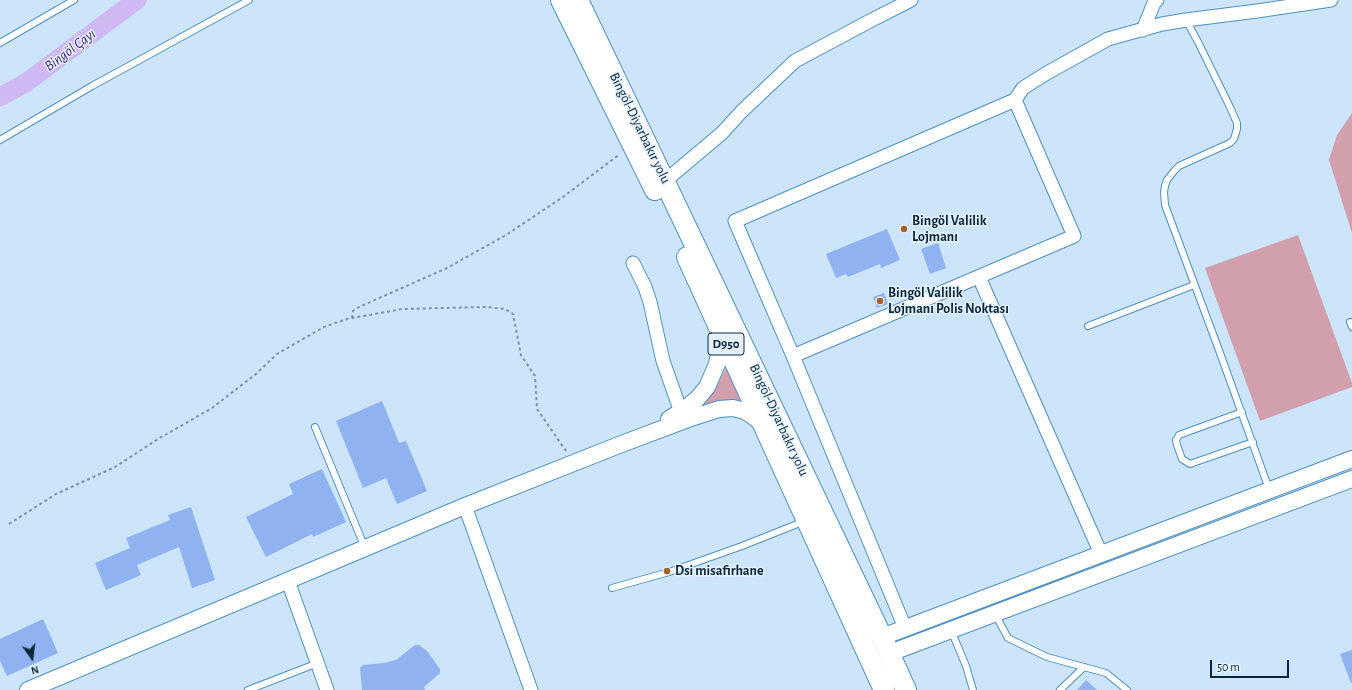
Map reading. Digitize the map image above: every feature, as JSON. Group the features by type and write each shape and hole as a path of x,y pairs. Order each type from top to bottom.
{"main road":[{"name":"Bingöl-Diyarbakır yolu","path":"561,0 683,249 884,690"},
{"name":"Bingöl-Diyarbakır yolu","path":"578,0 886,645 906,690"}],"street":[{"path":"665,181 722,133 740,112 795,62 911,0"},
{"path":"1143,30 1154,3 1157,0"},
{"path":"905,628 793,356 735,221 1015,100 1023,88 1108,39 1186,20 1331,0"},
{"path":"793,356 1074,236 1015,100"},
{"path":"632,263 645,287 650,302 663,361 681,412"},
{"path":"979,277 1101,554"},
{"path":"619,445 670,419 697,399 707,387 717,364 721,333"},
{"path":"28,690 465,506 619,445 719,409 733,408 745,411 762,424"},
{"path":"886,645 905,628 1352,459"},
{"path":"886,645 951,630 1352,479"},
{"path":"465,506 531,690"},
{"path":"288,581 328,690"}],"lane":[{"path":"0,43 74,0"},
{"path":"0,140 92,86 249,0"},
{"path":"1186,20 1229,105 1237,123 1237,128 1236,134 1230,143 1179,166 1171,175 1165,186 1165,205 1270,490"},
{"path":"1088,326 1194,285"},
{"path":"1242,412 1179,435 1176,440 1182,459 1190,464 1253,442"},
{"path":"315,427 365,549"},
{"path":"612,588 669,572 742,546 806,520"},
{"path":"995,614 1008,638 1046,657 1106,673 1127,690"},
{"path":"951,630 966,666 973,690"},
{"path":"248,690 318,664"},
{"path":"1060,690 1084,667"}],"path":[{"path":"352,318 353,311 359,307 447,268 506,235 563,197 632,145"},
{"path":"9,524 56,494 115,467 158,439 212,408 256,374 277,354 324,326 352,318 402,309 486,307 510,311 515,318 521,355 535,376 537,409 573,462"}],"shaded area":[{"path":"1352,113 1352,233 1329,160 1337,135"},
{"path":"1298,235 1352,383 1352,387 1260,421 1205,268"},
{"path":"728,364 748,406 695,409 717,385"}],"building":[{"name":"Bingöl Valilik Lojmanı","path":"887,229 900,260 881,268 880,264 848,277 846,274 836,278 826,254"},
{"path":"938,243 946,268 930,274 921,249"},
{"name":"Bingöl Valilik Lojmanı Polis Noktası","path":"884,293 888,304 877,308 873,297"},
{"path":"382,401 399,443 406,441 427,491 397,504 386,478 363,488 336,421"},
{"path":"322,469 346,522 313,537 312,534 266,557 246,517 293,494 289,484"},
{"path":"191,507 215,580 192,588 179,547 137,565 141,575 106,590 95,563 130,548 126,538 170,520 168,515"},
{"path":"43,619 58,653 7,676 0,661 0,639"},
{"path":"415,645 419,645 427,651 440,669 440,673 424,687 425,690 362,690 360,668 363,665 396,660"},
{"path":"1352,650 1352,683 1351,683 1340,654"},
{"path":"1086,680 1097,690 1077,690"}],"waterway":[{"name":"Bingöl Çayı","path":"0,97 27,82 137,0"}],"place":[{"name":"Bingöl Valilik Lojmanı","path":"904,229"},
{"name":"Bingöl Valilik Lojmanı Polis Noktası","path":"880,301"},
{"name":"Dsi misafirhane","path":"667,571"}]}
